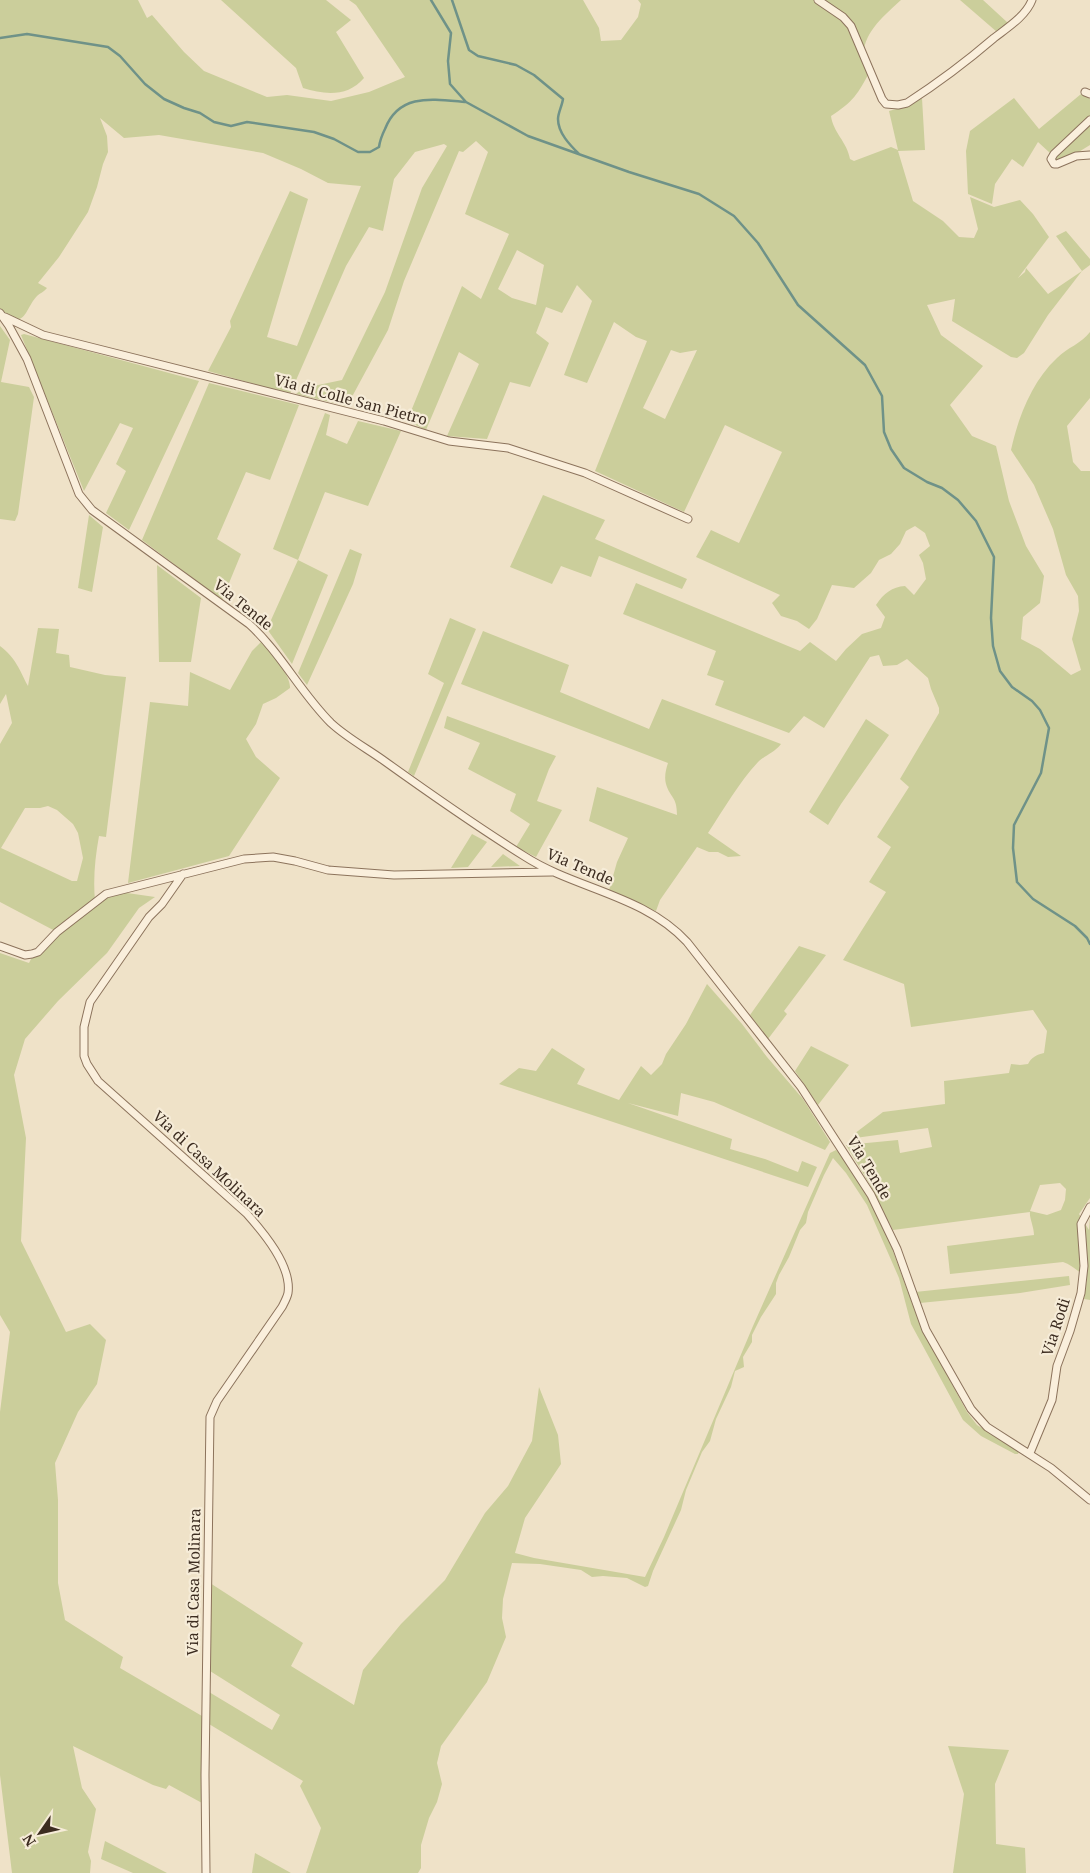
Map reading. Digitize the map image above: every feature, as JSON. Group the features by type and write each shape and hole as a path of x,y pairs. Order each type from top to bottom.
{"street":[{"path":"818,0 843,17 851,26 882,99 886,104 898,106 907,103 954,71 1015,21 1030,6 1032,0"},
{"path":"1090,120 1054,154 1051,160 1054,164 1057,164 1076,156 1090,155"},
{"name":"Via di Colle San Pietro","path":"1,315 43,335 384,421 449,441 508,448 585,473 688,519"},
{"name":"Via Tende","path":"1,315 27,358 79,494 92,510 249,624 270,644 303,690 333,724 415,783 525,857 554,872 650,913 669,924 687,942 801,1087 871,1195 897,1248 926,1330 971,1409 987,1427 1030,1453 1065,1478 1090,1500"},
{"path":"0,946 25,955 38,952 57,932 106,894 235,861 273,857 295,860 328,870 394,874 554,872"},
{"name":"Via di Casa Molinara","path":"183,874 166,899 149,917 90,1002 84,1027 84,1043 86,1064 98,1081 247,1214 260,1229 281,1263 288,1285 286,1299 282,1307 217,1401 210,1417 205,1774 206,1873"},
{"name":"Via Rodi","path":"1030,1453 1052,1400 1057,1366 1078,1305 1084,1266 1081,1224 1090,1207"}],"green space":[{"path":"0,0 138,0 147,18 152,15 184,52 204,71 267,97 287,95 331,101 369,92 405,77 356,5 349,0 583,0 599,28 601,41 621,40 638,17 641,4 638,0 901,0 876,25 867,40 864,48 864,58 870,71 862,86 850,102 831,116 834,127 846,147 850,159 854,161 891,147 898,150 889,111 911,105 922,98 925,150 898,151 913,201 943,221 959,237 974,238 978,229 970,197 994,207 1020,200 1033,214 1049,237 1018,278 1025,272 1026,268 1048,294 1082,271 1048,315 1024,353 1017,358 1011,357 952,321 955,299 927,305 941,335 983,366 950,405 972,436 996,446 1009,501 1026,546 1044,576 1040,603 1023,617 1021,639 1040,649 1071,675 1081,670 1072,639 1079,611 1078,596 1066,575 1053,529 1034,485 1011,450 1022,413 1040,378 1057,358 1083,340 1090,332 1090,398 1067,426 1073,462 1081,471 1090,471 1090,1198 1079,1214 1089,1230 1090,1218 1090,1300 1084,1299 1087,1278 1063,1262 950,1274 947,1246 1034,1235 1030,1212 893,1230 869,1183 846,1145 898,1140 900,1153 932,1147 928,1128 855,1138 854,1134 883,1112 945,1104 944,1081 1009,1073 1011,1064 1028,1064 1034,1057 1044,1053 1047,1031 1033,1010 911,1027 904,984 843,960 886,892 869,882 891,847 877,837 909,787 900,779 939,713 928,678 907,659 897,665 883,666 879,655 870,657 824,728 804,716 789,733 715,705 724,681 707,675 716,651 623,614 636,583 800,651 810,642 836,661 862,634 881,628 885,617 876,605 885,594 892,589 905,586 914,595 926,579 923,563 919,555 930,546 925,533 915,526 906,531 900,544 891,554 879,560 871,573 854,588 832,585 817,619 809,629 797,621 781,616 772,603 780,595 696,557 711,530 739,543 782,452 725,425 684,512 595,471 647,341 636,337 614,322 587,383 564,375 592,301 577,285 562,313 546,307 536,333 549,343 530,387 510,382 487,439 447,436 479,364 459,352 426,430 407,421 462,286 481,299 509,234 465,214 488,152 476,141 463,152 459,151 404,281 388,330 347,406 296,394 304,388 342,380 385,292 422,188 447,146 444,144 415,152 394,179 383,231 369,227 346,266 290,394 208,371 231,327 230,321 290,191 308,199 267,337 297,346 361,186 328,183 263,153 159,135 124,138 100,118 107,136 108,152 88,212 59,257 38,283 47,288 37,296 27,312 20,319 15,319 0,309","holes":["517,250 544,265 536,305 512,298 498,289","671,350 680,353 697,350 665,419 643,408","1060,1183 1066,1189 1065,1200 1061,1210 1047,1215 1030,1211 1040,1185"]},
{"path":"221,0 326,0 351,20 336,32 364,78 351,89 336,93 303,88 296,68"},
{"path":"960,0 983,0 1008,23 997,32"},
{"path":"1081,94 1090,99 1090,116 1050,153 1038,142 1023,167 1012,159 995,184 992,204 968,194 966,151 970,131 1014,98 1039,129"},
{"path":"1090,123 1090,145 1077,153 1056,161 1055,157"},
{"path":"1066,231 1090,259 1090,265 1082,271 1056,236"},
{"path":"0,326 10,340 1,382 29,387 34,397 18,514 15,521 0,519"},
{"path":"24,334 199,381 129,530 106,513 126,471 116,464 133,428 120,423 84,491 21,335"},
{"path":"209,383 299,405 270,480 246,472 217,539 241,554 222,600 142,540"},
{"path":"325,413 330,415 326,435 347,444 358,421 401,431 368,506 325,492 298,560 273,549"},
{"path":"543,495 605,520 595,539 687,579 682,589 599,556 591,577 561,566 552,584 510,567"},
{"path":"89,515 103,527 92,592 78,588"},
{"path":"350,549 362,554 353,584 307,685 298,673"},
{"path":"298,560 328,575 292,664 267,629"},
{"path":"157,565 201,598 191,662 159,662"},
{"path":"450,618 476,629 414,776 408,772 444,683 428,674"},
{"path":"38,628 59,629 56,653 69,655 70,667 105,675 126,677 106,837 99,836 96,852 95,901 120,892 155,897 139,908 107,953 58,1001 25,1039 14,1075 26,1138 21,1241 66,1332 90,1324 106,1340 97,1384 78,1412 55,1463 58,1500 58,1583 65,1620 123,1657 120,1668 202,1716 202,1803 169,1785 166,1789 153,1785 73,1746 82,1788 96,1809 88,1852 91,1861 90,1873 12,1873 0,1775 0,1412 10,1332 0,1315 0,953 29,963 33,955 57,932 0,902 0,744 12,723 6,694 0,704 0,646 14,659 28,686","holes":["48,806 57,810 73,824 78,833 83,858 77,881 72,881 1,848 25,808"]},
{"path":"483,631 569,665 560,692 649,729 662,699 781,744 752,769 708,833 741,856 728,857 718,852 709,852 697,847 660,900 656,911 608,894 617,862 628,838 589,821 597,787 677,815 675,801 665,781 668,763 461,684"},
{"path":"262,641 284,670 290,688 263,704 256,724 246,739 256,757 280,778 229,856 128,883 150,702 188,706 190,672 230,690 252,651"},
{"path":"447,716 556,756 537,801 562,810 536,857 516,847 530,824 510,811 516,794 468,769 480,743 444,728"},
{"path":"866,719 889,735 828,825 809,812"},
{"path":"472,834 487,842 468,867 451,868"},
{"path":"503,854 520,866 491,867"},
{"path":"799,946 826,955 784,1011 787,1014 768,1039 750,1015"},
{"path":"707,984 803,1099 830,1142 825,1150 714,1102 681,1093 678,1116 628,1103 732,1139 730,1149 765,1159 798,1172 802,1161 817,1167 808,1187 499,1084 519,1068 536,1071 552,1048 585,1069 577,1084 619,1100 641,1066 651,1075 662,1064"},
{"path":"811,1046 849,1065 818,1105 795,1071"},
{"path":"836,1150 842,1155 871,1202 886,1232 920,1325 967,1412 977,1425 1019,1451 1018,1454 981,1436 963,1420 911,1324 899,1278 867,1205 846,1173 833,1158 808,1212 806,1223 800,1230 779,1275 776,1283 776,1294 752,1335 752,1342 743,1357 744,1367 735,1371 731,1387 716,1419 710,1441 702,1452 686,1490 681,1510 648,1586 645,1587 627,1578 592,1577 581,1570 540,1564 512,1563 503,1599 502,1618 506,1637 487,1682 441,1746 437,1763 442,1784 421,1845 421,1868 418,1873 306,1873 321,1828 300,1786 303,1781 209,1724 209,1692 272,1730 280,1715 210,1671 210,1583 303,1643 291,1666 354,1705 363,1670 401,1624 445,1580 485,1513 508,1486 532,1441 539,1387 558,1435 561,1464 525,1518 515,1553 645,1577 830,1153"},
{"path":"1069,1276 1070,1285 1020,1293 920,1303 915,1292"},
{"path":"948,1746 1009,1750 995,1784 996,1844 1025,1848 1026,1873 953,1873 964,1794"},
{"path":"105,1841 167,1873 133,1873 101,1859"},
{"path":"255,1853 291,1873 252,1873"}],"waterway":[{"path":"431,0 451,33 448,61 450,84 466,102 528,136 629,172 699,194 734,216 758,243 798,305 865,365 882,396 884,432 891,449 904,468 927,482 942,488 958,500 976,521 994,557 991,618 993,646 1000,671 1012,687 1032,701 1040,710 1049,728 1041,773 1014,825 1013,848 1017,882 1033,899 1075,926 1087,938 1090,944"},
{"path":"452,0 469,50 478,56 516,65 534,75 563,99 558,117 560,129 579,154"},
{"path":"0,38 27,34 108,47 120,56 145,84 164,99 200,113 214,122 231,126 247,122 314,132 334,139 358,152 370,152 379,147 382,135 391,117 408,104 429,100 465,102"}]}
